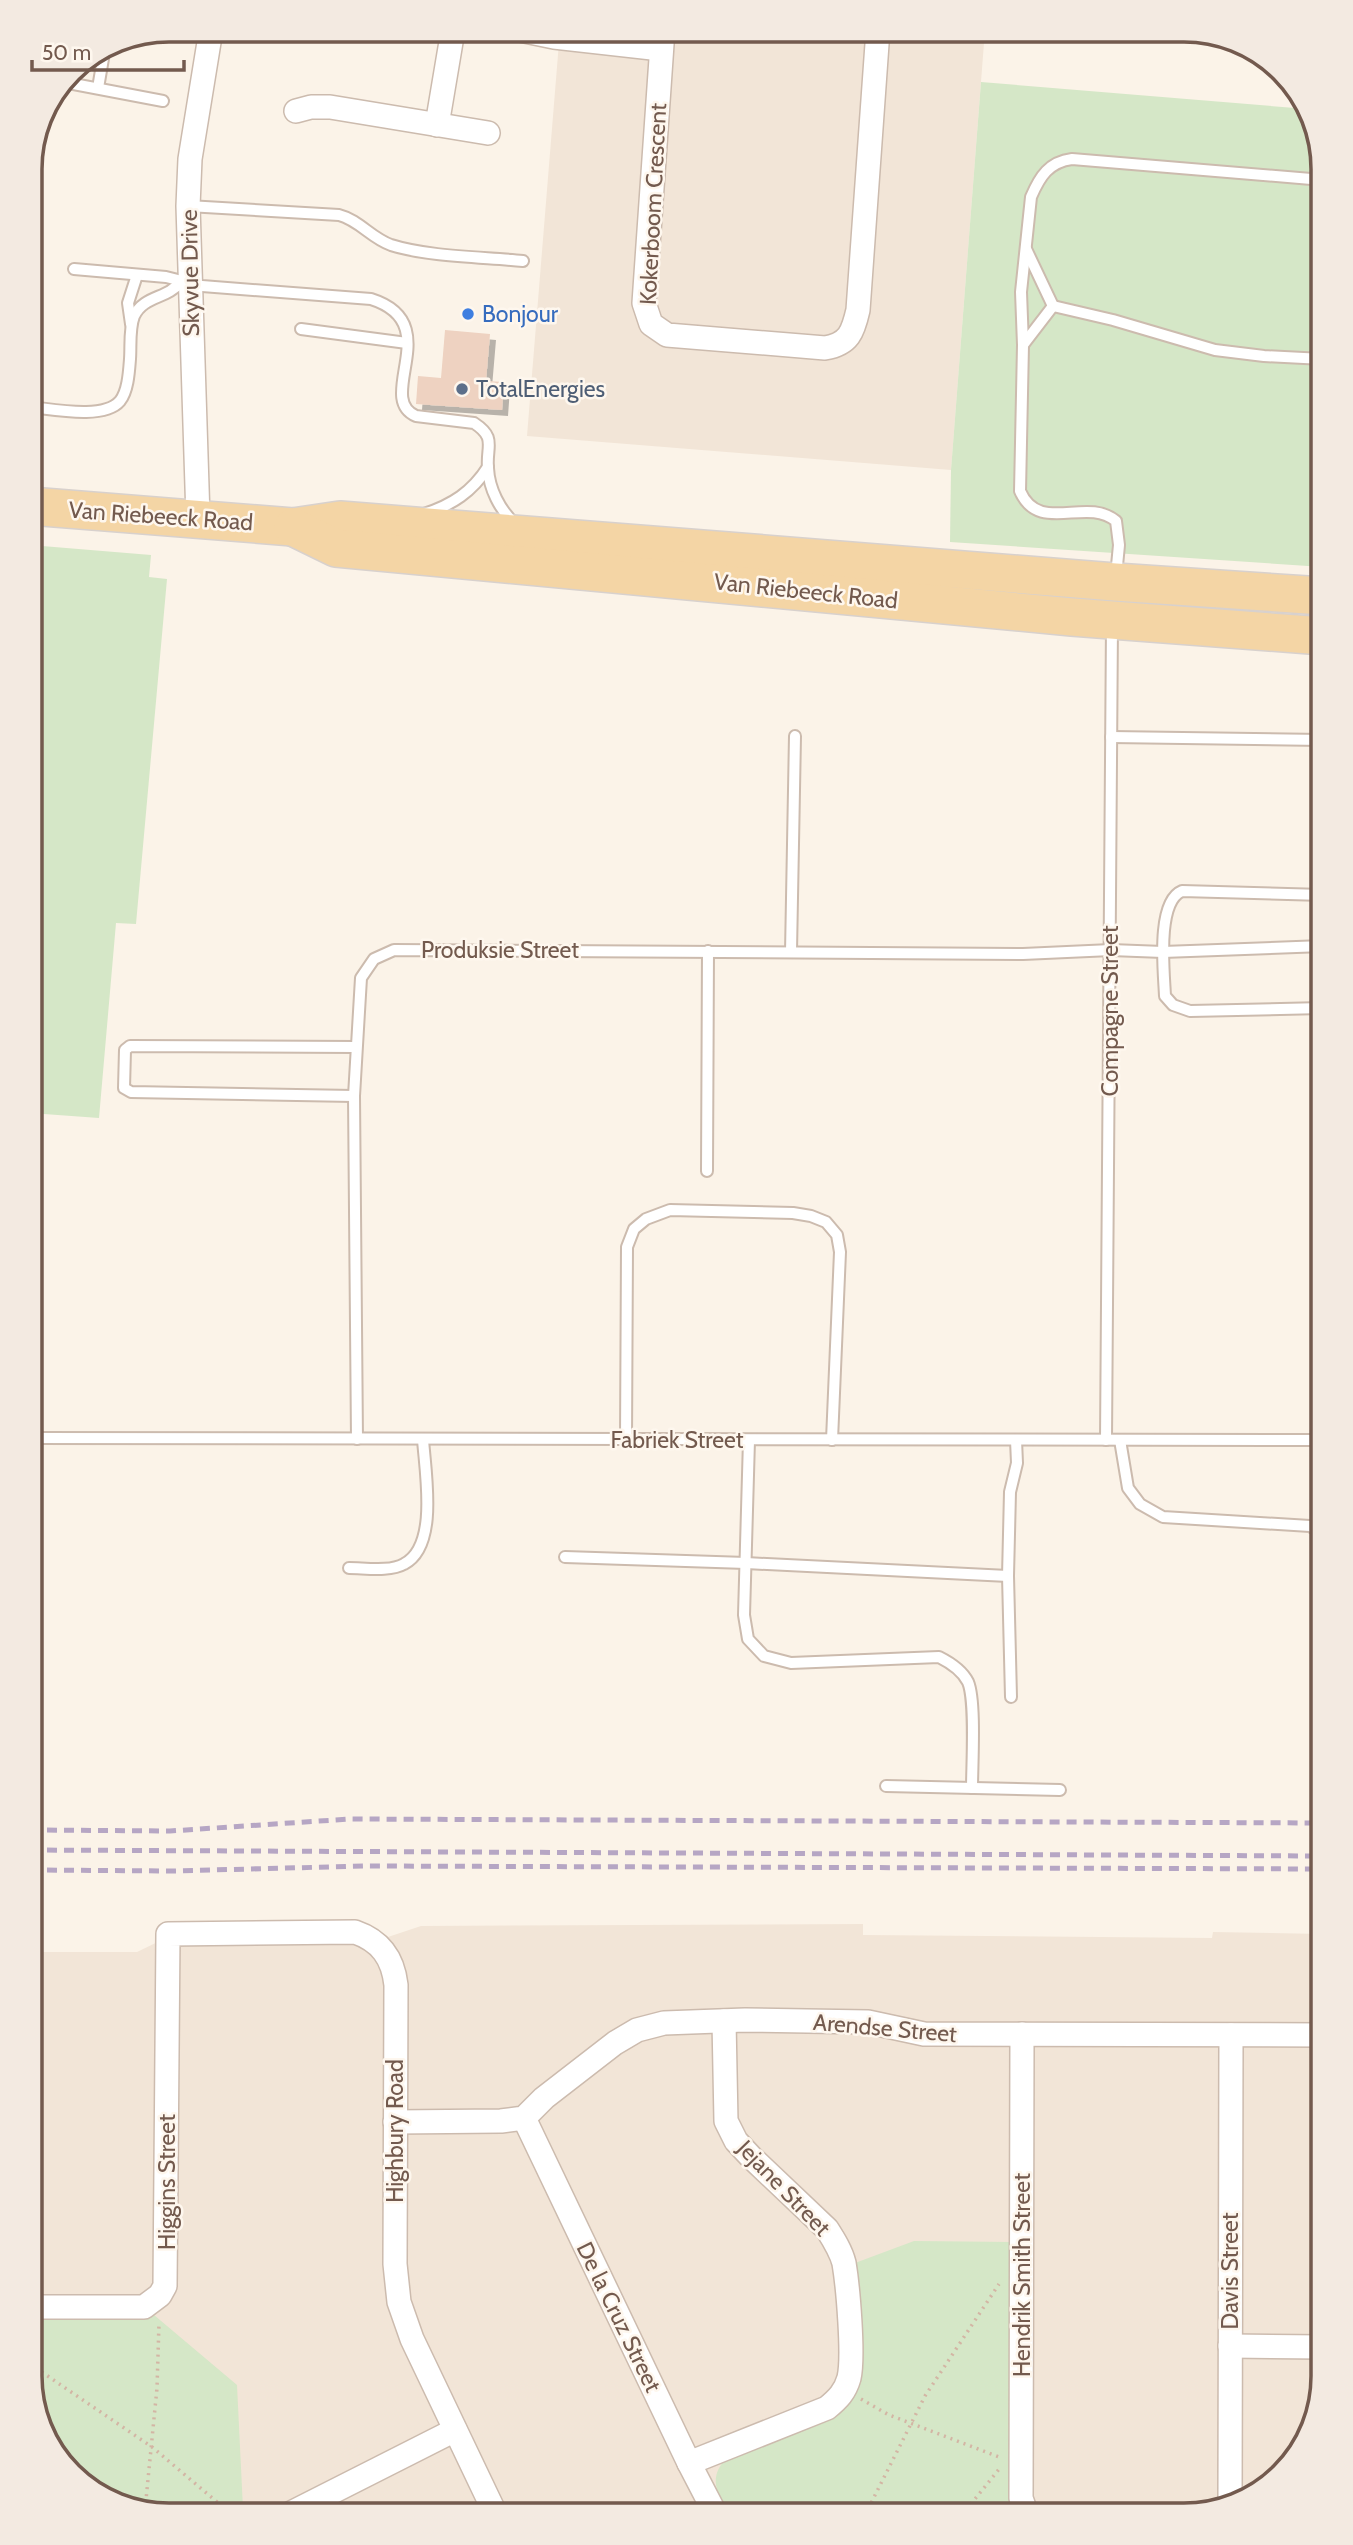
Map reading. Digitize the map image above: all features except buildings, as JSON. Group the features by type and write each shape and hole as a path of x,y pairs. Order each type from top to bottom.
{"main road":[{"name":"Van Riebeeck Road","path":"42,507 198,517 293,527 340,520 527,534 1114,601 1311,634"},
{"name":"Van Riebeeck Road","path":"293,527 336,548 1114,601 1311,596"}],"street":[{"name":"Skyvue Drive","path":"198,517 185,283 190,159 209,42"},
{"path":"437,125 451,42"},
{"name":"Kokerboom Crescent","path":"662,42 644,303 650,324 667,335 825,348 839,345 848,337 858,310 877,42"},
{"path":"296,111 311,107 330,107 488,133"},
{"name":"Highbury Road","path":"168,1934 355,1932 378,1943 386,1953 395,1974 395,2264 399,2302 412,2339 490,2503"},
{"name":"Higgins Street","path":"42,2307 144,2306 160,2295 165,2286 168,1934"},
{"name":"Jejane Street","path":"724,2021 726,2121 736,2141 827,2229 844,2262 851,2358 849,2378 844,2390"},
{"name":"Arendse Street","path":"524,2118 544,2098 615,2043 637,2030 664,2023 868,2022 925,2034 1311,2035"},
{"name":"Hendrik Smith Street","path":"1022,2034 1023,2503"},
{"name":"Davis Street","path":"1230,2494 1231,2035"},
{"path":"395,2122 502,2121 524,2118"},
{"name":"De la Cruz Street","path":"524,2118 710,2503"},
{"path":"1230,2346 1311,2347"},
{"path":"689,2463 827,2408 839,2399 844,2390"},
{"path":"312,2503 455,2430"}],"lane":[{"path":"98,88 103,60"},
{"path":"74,84 163,101"},
{"path":"1023,345 1021,292 1031,197 1046,170 1059,161 1072,159 1311,179"},
{"path":"188,206 339,215 358,223 377,239 400,247 523,261"},
{"path":"1026,248 1053,306"},
{"path":"74,269 166,277 185,283 371,299 384,303 395,312 407,331 402,395 407,413 474,423 488,434 491,445 488,467 497,500 505,514 527,534"},
{"path":"42,408 90,412 106,410 120,401 127,383 131,327 128,303 137,275"},
{"path":"131,327 143,304 185,283"},
{"path":"1023,345 1053,306"},
{"path":"1053,306 1113,320 1215,350 1311,358"},
{"path":"301,329 407,344"},
{"name":"Compagne Street","path":"1023,345 1020,491 1026,503 1041,513 1100,512 1116,521 1119,545 1114,601 1111,737 1106,1440"},
{"path":"399,524 437,510 467,493 488,467"},
{"path":"791,952 795,736"},
{"path":"1111,737 1311,740"},
{"path":"1311,895 1176,893 1168,905 1163,952 1166,996 1179,1008 1189,1011 1311,1008"},
{"name":"Produksie Street","path":"357,1439 356,1046 361,978 374,959 394,950 1023,954 1311,946"},
{"path":"707,1171 708,951"},
{"path":"355,1096 131,1092 124,1088 125,1050 130,1046 356,1046"},
{"path":"626,1441 627,1247 634,1229 646,1219 670,1210 793,1213 826,1222 836,1235 840,1252 832,1440"},
{"name":"Fabriek Street","path":"42,1438 1311,1440"},
{"path":"349,1568 397,1567 412,1558 421,1545 427,1519 423,1439"},
{"path":"748,1440 744,1615 748,1639 764,1656 791,1663 940,1657 962,1672 972,1694 972,1788"},
{"path":"1011,1697 1010,1492 1017,1463 1016,1440"},
{"path":"1120,1440 1128,1488 1140,1504 1163,1517 1311,1527"},
{"path":"565,1557 1009,1576"},
{"path":"886,1786 1060,1790"}],"path":[{"path":"871,2503 925,2396 989,2297 1010,2271 1022,2271"},
{"path":"146,2501 160,2328"},
{"path":"42,2372 152,2447 218,2503"},
{"path":"844,2390 889,2414 1006,2460 972,2503"}],"shaded area":[{"path":"559,42 984,42 951,470 527,436"},
{"path":"863,1924 863,1935 1212,1938 1213,1932 1311,1934 1311,2376 1307,2409 1290,2447 1268,2472 1248,2486 1209,2501 1184,2503 161,2503 144,2501 105,2486 79,2466 68,2453 52,2425 44,2401 42,1952 137,1952 170,1936 373,1942 421,1926"}],"green space":[{"path":"981,82 1295,108 1309,144 1311,161 1311,566 950,542 951,470"},
{"path":"42,546 151,555 149,577 167,579 136,924 116,923 99,1118 42,1114"},
{"path":"914,2241 1012,2242 1011,2503 722,2503 716,2479 717,2472 727,2458 836,2414 855,2263"},
{"path":"154,2315 237,2385 243,2503 161,2503 128,2496 92,2477 79,2466 59,2440 44,2401 42,2318 139,2319"}],"railway":[{"path":"42,1830 170,1831 350,1819 1311,1823"},
{"path":"42,1850 1311,1856"},
{"path":"42,1870 172,1871 365,1866 1311,1869"}],"place":[{"name":"Bonjour","path":"468,314"},
{"name":"TotalEnergies","path":"462,389"}]}
